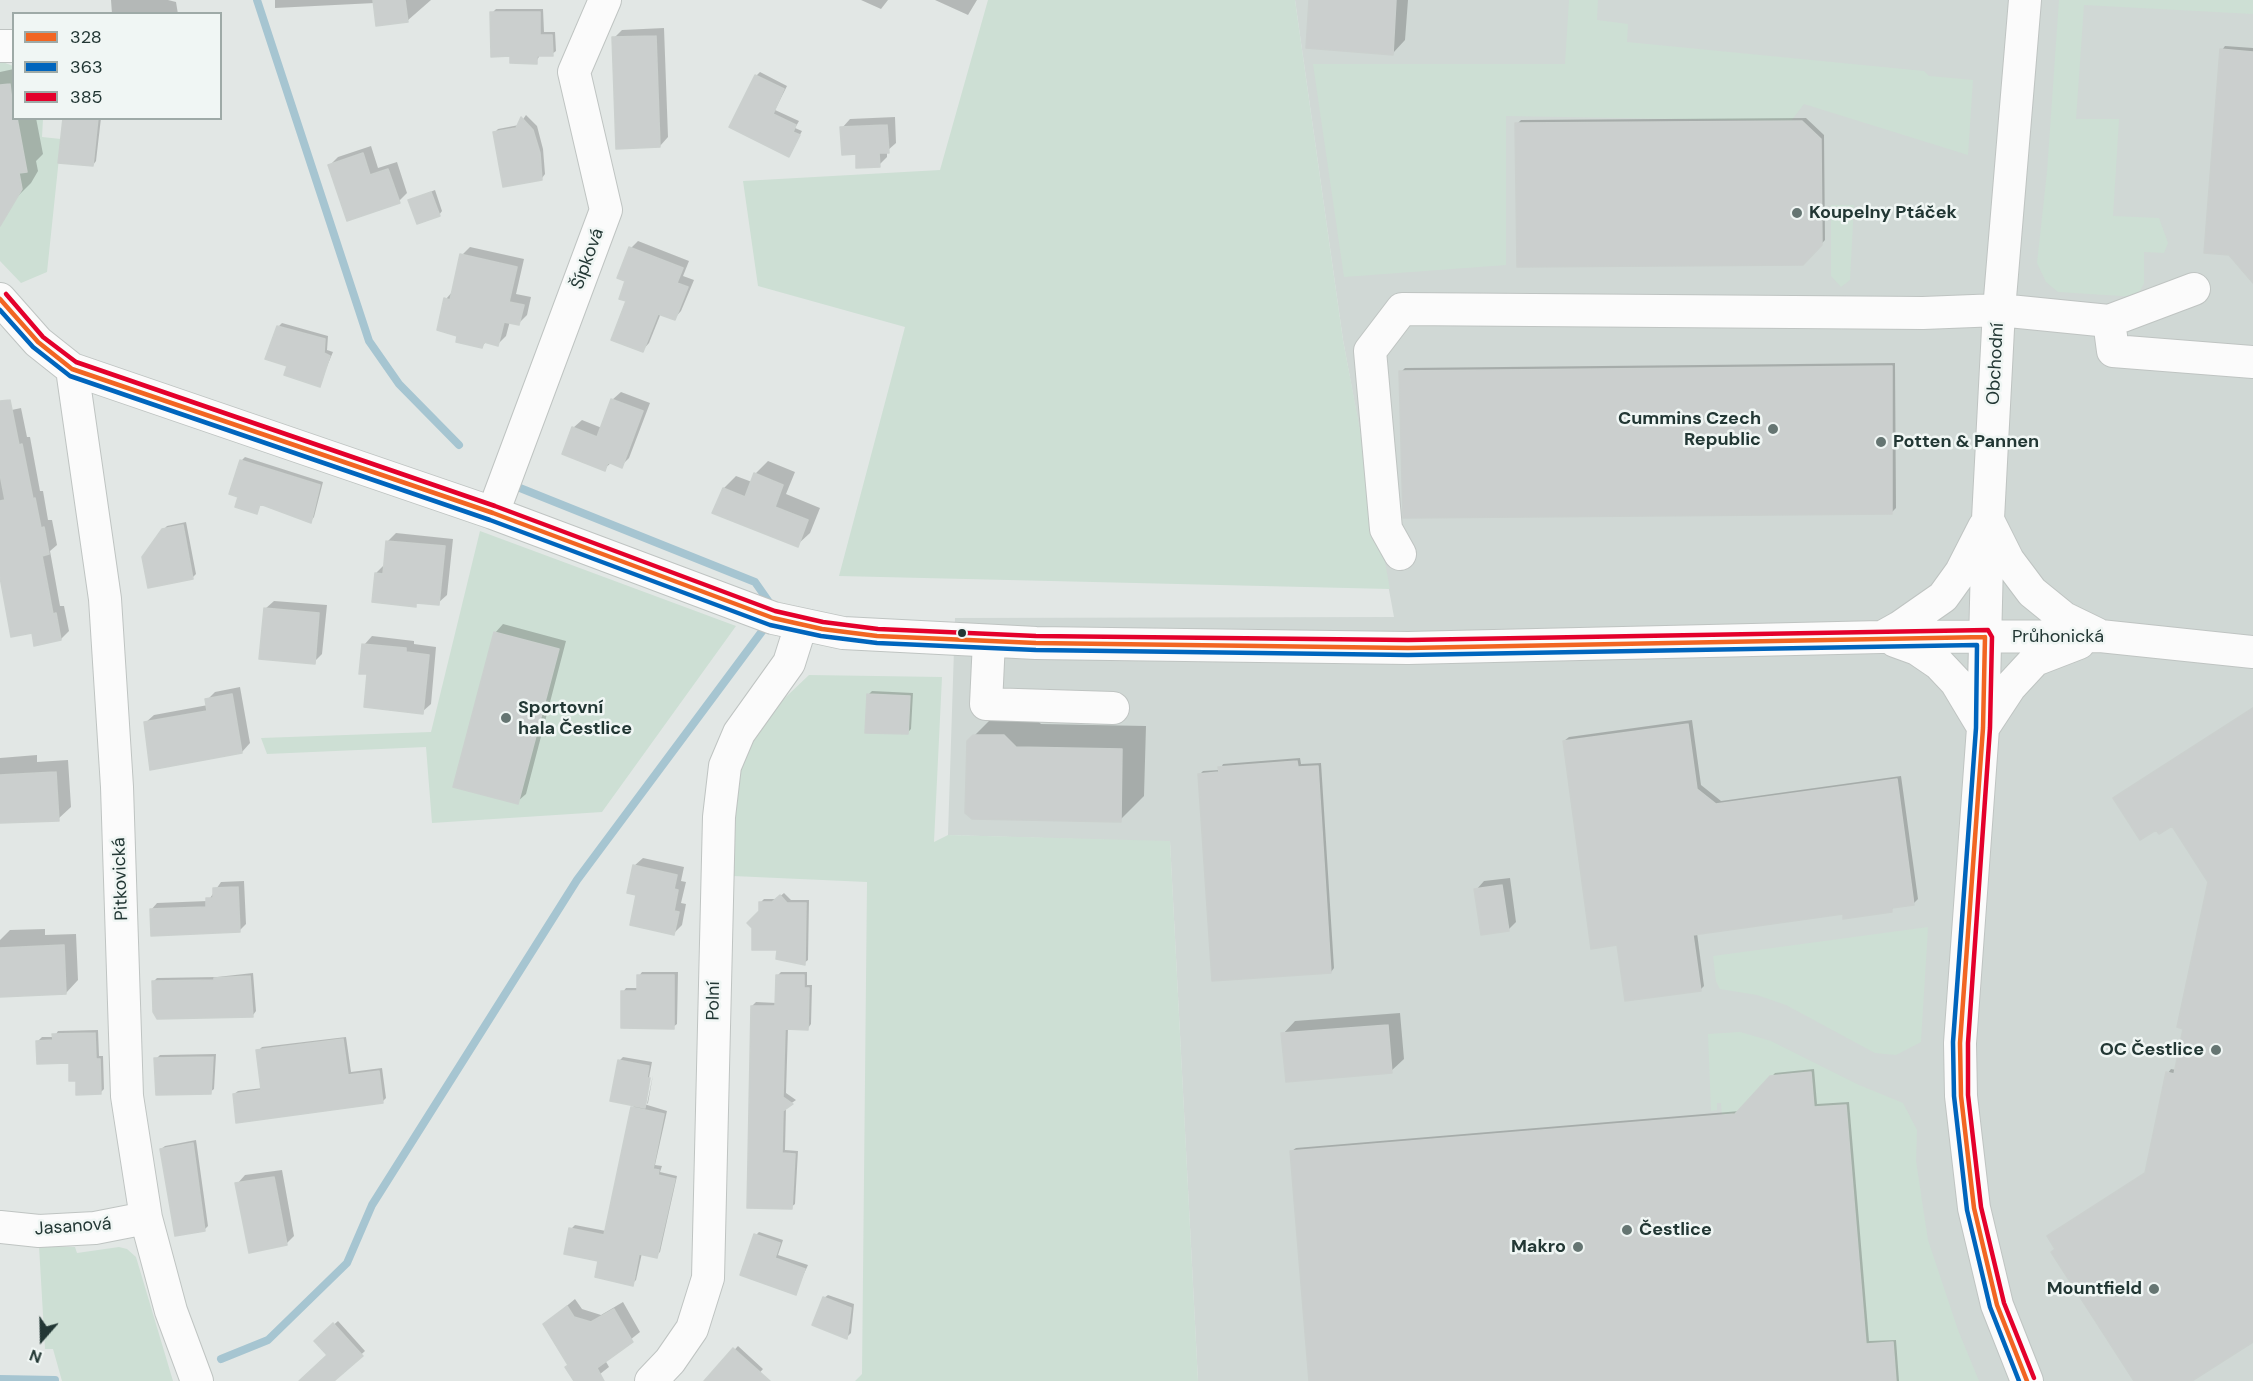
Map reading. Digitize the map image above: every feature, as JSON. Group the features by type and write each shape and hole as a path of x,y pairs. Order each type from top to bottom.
{"street":[{"name":"Šípková","path":"493,513 606,210 574,72 605,0"},
{"name":"Obchodní","path":"2025,0 1999,310 1988,519 1983,728 1960,1043 1960,1096 1974,1208 1997,1305 2027,1381"},
{"path":"1400,554 1386,529 1370,351 1402,309 1912,313 1999,310 2109,321 2194,289"},
{"name":"Průhonická","path":"0,299 38,342 72,369 493,513 773,618 801,625 877,636 1198,647 1408,648 1881,637 2100,636 2253,652"},
{"path":"2109,321 2113,351 2253,362"},
{"name":"Pitkovická","path":"72,369 105,598 117,787 127,1096 146,1218 171,1311 197,1381"},
{"path":"1988,519 2008,560 2032,592 2064,618 2100,636"},
{"path":"1881,637 1900,627 1943,597 1961,572 1988,519"},
{"name":"Polní","path":"651,1381 670,1361 692,1329 708,1278 719,818 725,766 739,733 789,663 801,625"},
{"name":"Obchodní","path":"1983,728 2010,687 2035,660 2100,636"},
{"path":"1881,637 1917,649 1939,664 1956,682 1983,728"},
{"path":"989,641 986,704 1113,708"},
{"name":"Jasanová","path":"0,1227 39,1231 95,1228 146,1218"}],"shaded area":[{"path":"1295,0 2253,0 2253,1381 1198,1381 1170,842 948,835 955,618 1394,617 1343,340"}],"green space":[{"path":"988,0 1295,0 1343,340 1390,589 839,576 905,327 758,286 743,181 940,170"},
{"path":"1569,0 1598,0 1597,20 1628,24 1627,42 1924,71 1929,76 1973,80 1968,155 1804,104 1791,121 1506,116 1506,265 1344,277 1313,64 1565,64"},
{"path":"2059,0 2253,0 2253,14 2084,5 2076,119 2119,119 2113,216 2159,218 2168,243 2164,253 2144,252 2144,283 2137,297 2058,292 2046,282 2037,263 2047,172"},
{"path":"0,61 12,66 12,120 43,120 42,137 61,139 47,272 21,283 0,261"},
{"path":"1831,205 1854,205 1850,280 1841,287 1831,276"},
{"path":"480,531 736,626 602,812 432,823 426,747 267,754 261,738 431,732"},
{"path":"809,675 942,677 934,842 948,835 1170,841 1198,1381 855,1381 862,1374 867,882 733,876 733,819 743,758 769,713"},
{"path":"1928,927 1921,1042 1896,1055 1875,1053 1786,1005 1757,995 1720,989 1716,981 1713,956"},
{"path":"1740,1032 1771,1041 1859,1085 1903,1103 1917,1130 1916,1161 1928,1240 1958,1330 1979,1381 1896,1381 1866,1344 1846,1105 1814,1107 1811,1072 1770,1076 1746,1102 1747,1113 1722,1115 1721,1103 1717,1103 1717,1110 1711,1111 1708,1034"},
{"path":"39,1246 75,1247 77,1253 119,1247 127,1249 136,1257 173,1381 62,1381 53,1349 45,1349"}],"building":[{"path":"373,0 405,0 408,22 376,26"},
{"path":"1309,0 1396,0 1393,55 1306,48"},
{"path":"490,12 540,12 540,35 552,35 553,56 537,56 537,64 510,63 510,56 491,57"},
{"path":"656,36 660,147 616,149 612,37"},
{"path":"2220,49 2253,52 2253,283 2229,255 2204,253"},
{"path":"755,75 784,89 773,114 796,125 793,132 800,135 789,157 729,127"},
{"path":"10,84 12,120 17,120 27,172 19,173 22,189 0,226 0,85"},
{"path":"521,117 533,130 540,153 542,180 503,187 493,132 516,128"},
{"path":"63,120 98,120 93,166 58,163"},
{"path":"1802,121 1821,139 1822,245 1803,265 1517,267 1515,123"},
{"path":"887,125 889,153 879,153 880,167 856,168 856,154 842,155 840,127"},
{"path":"363,153 370,175 388,169 400,203 347,221 328,165"},
{"path":"431,192 440,216 417,224 408,200"},
{"path":"629,247 683,268 677,283 688,287 675,320 658,314 643,352 611,340 626,301 619,299 625,281 617,278"},
{"path":"460,254 517,267 509,302 524,305 519,325 504,322 498,346 484,342 482,348 456,342 457,336 437,330 444,298 450,300"},
{"path":"277,326 325,339 324,353 330,356 320,387 284,375 287,366 265,359"},
{"path":"1892,366 1892,514 1403,518 1399,371"},
{"path":"611,399 643,411 622,468 608,462 605,471 562,454 572,427 597,437"},
{"path":"10,400 33,499 35,498 41,528 44,527 49,554 42,556 53,614 56,613 61,640 34,646 32,633 11,637 0,577 0,501 5,500 0,474 0,401"},
{"path":"240,460 320,485 311,523 260,504 257,514 235,507 238,497 229,494"},
{"path":"754,473 783,485 775,507 808,520 798,547 712,513 723,488 745,497"},
{"path":"183,525 193,579 148,588 142,557 162,529"},
{"path":"386,541 445,546 439,605 416,603 416,607 372,602 375,573 383,574"},
{"path":"264,608 319,613 315,664 259,659"},
{"name":"Sportovní hala Čestlice","path":"494,632 559,649 518,804 453,787"},
{"path":"362,644 406,648 406,652 429,655 423,714 364,707 367,674 359,674"},
{"path":"232,694 242,753 150,770 144,722 207,711 205,699"},
{"path":"867,694 910,696 908,734 865,733"},
{"name":"OC Čestlice","path":"2253,708 2253,1342 2192,1381 2134,1381 2051,1252 2055,1249 2047,1236 2145,1173 2166,1072 2174,1074 2183,1029 2177,1027 2208,882 2172,826 2159,834 2156,830 2140,840 2113,798"},
{"path":"1688,724 1697,789 1716,804 1897,779 1914,905 1892,908 1892,912 1843,919 1843,914 1693,935 1701,991 1625,1001 1617,945 1591,949 1563,741"},
{"path":"973,735 1004,735 1016,747 1122,749 1121,822 972,819 965,813 967,741"},
{"path":"1297,761 1298,767 1318,766 1331,973 1212,981 1198,774 1219,772 1218,767"},
{"path":"56,772 59,821 0,823 0,775"},
{"path":"633,865 677,875 674,889 678,890 674,911 679,912 674,935 630,925 636,895 627,893"},
{"path":"1502,885 1509,931 1481,935 1474,889"},
{"path":"238,887 240,932 151,936 150,909 206,907 206,898 213,898 213,888"},
{"path":"780,895 787,903 806,903 805,965 776,959 777,950 752,950 752,928 747,923 759,911 759,902 772,902"},
{"path":"64,945 66,994 0,997 0,948"},
{"path":"637,975 674,975 674,1029 621,1028 621,991 637,991"},
{"path":"776,975 804,975 804,988 809,988 808,1030 785,1029 783,1097 793,1104 783,1111 782,1153 795,1154 792,1209 747,1208 751,1006 775,1006"},
{"path":"250,976 253,1017 157,1019 153,1012 152,981 214,980 214,978"},
{"path":"1388,1025 1392,1073 1286,1082 1281,1033"},
{"path":"95,1033 96,1059 100,1059 101,1094 76,1095 76,1081 69,1081 69,1063 37,1064 36,1041 53,1040 52,1034"},
{"path":"343,1039 348,1075 379,1071 383,1103 236,1123 233,1094 261,1090 256,1050"},
{"path":"213,1057 211,1094 156,1095 154,1058"},
{"path":"618,1060 649,1066 647,1078 650,1078 645,1108 610,1101"},
{"name":"Makro","path":"1811,1072 1814,1107 1846,1105 1866,1344 1893,1342 1896,1381 1309,1381 1290,1151 1735,1114 1770,1076"},
{"path":"631,1107 664,1114 653,1169 659,1170 658,1175 675,1179 657,1258 639,1254 633,1286 595,1277 598,1261 564,1254 569,1228 604,1235"},
{"path":"193,1143 205,1231 175,1236 160,1149"},
{"path":"274,1177 287,1245 249,1253 235,1183"},
{"path":"754,1234 780,1243 775,1258 805,1269 796,1295 740,1275"},
{"path":"823,1297 851,1308 847,1339 812,1325"},
{"path":"567,1306 574,1317 591,1322 614,1309 633,1342 597,1368 604,1381 574,1381 565,1367 568,1365 543,1324"},
{"path":"333,1323 363,1356 334,1381 299,1381 327,1355 314,1341"},
{"path":"733,1348 770,1381 704,1381"}],"waterway":[{"path":"257,0 369,341 399,384 459,445"},
{"path":"520,488 755,582 769,602"},
{"path":"221,1359 268,1340 347,1263 372,1205 577,880 763,630"},
{"path":"0,1379 55,1380"}],"transit line":[{"name":"385","path":"6,294 43,337 76,362 495,506 775,611 823,622 878,629 1036,636 1408,640 1988,630 1992,637 1990,728 1968,1043 1968,1095 1981,1207 2004,1303 2034,1378"},
{"name":"328","path":"0,299 38,342 72,369 493,513 773,618 822,629 877,636 1036,643 1408,648 1985,637"},
{"name":"363","path":"0,310 33,347 70,376 490,520 770,625 821,636 877,643 1036,650 1408,655 1977,645 1976,728 1953,1042 1954,1096 1967,1210 1990,1307 2019,1381"},
{"name":"328","path":"1985,637 1983,728 1960,1043 1961,1096 1974,1208 1997,1305 2027,1381"}],"place":[{"name":"Koupelny Ptáček","path":"1797,213"},
{"name":"Cummins Czech Republic","path":"1773,429"},
{"name":"Potten & Pannen","path":"1881,442"},
{"name":"Sportovní hala Čestlice","path":"506,718"},
{"name":"OC Čestlice","path":"2216,1050"},
{"name":"Čestlice","path":"1627,1230"},
{"name":"Makro","path":"1578,1247"},
{"name":"Mountfield","path":"2154,1289"}]}
